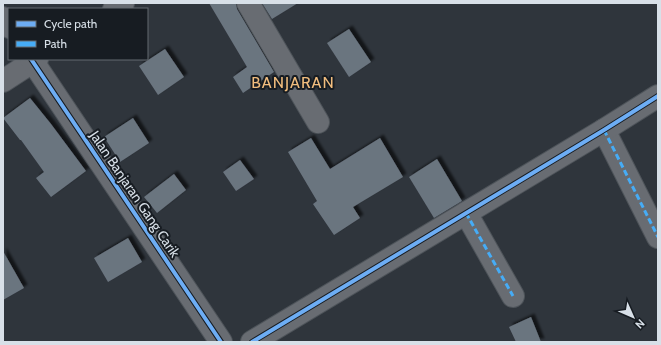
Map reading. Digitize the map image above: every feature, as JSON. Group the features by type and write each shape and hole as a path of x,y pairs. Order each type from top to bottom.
{"street":[{"path":"248,3 318,122"},
{"path":"3,81 33,60"},
{"name":"Jalan Banjaran Gang Carik","path":"33,60 221,342"},
{"path":"252,342 658,96"},
{"path":"604,130 658,237"},
{"path":"466,213 513,296"}],"building":[{"path":"209,3 236,3 237,9 274,72 243,93 233,77 247,67"},
{"path":"262,3 298,3 272,19"},
{"path":"349,29 371,62 349,77 327,43"},
{"path":"165,49 184,77 158,95 139,66"},
{"path":"30,98 86,171 51,197 36,178 44,172 3,118"},
{"path":"133,118 149,143 120,162 104,137"},
{"path":"311,138 330,169 380,138 403,177 353,207 360,218 334,235 313,204 317,201 288,152"},
{"path":"437,159 462,201 434,218 409,177"},
{"path":"240,160 254,179 236,191 223,172"},
{"path":"174,174 186,190 157,213 144,197"},
{"path":"128,238 142,262 108,282 94,258"},
{"path":"3,251 24,288 3,300"},
{"path":"531,317 541,342 516,342 509,327"}],"marked path":[{"path":"604,130 658,237"},
{"path":"466,213 513,296"}],"cycle path":[{"path":"32,60 221,342"},
{"path":"252,342 658,96"}],"district":[{"name":"BANJARAN","path":"293,82"}]}
